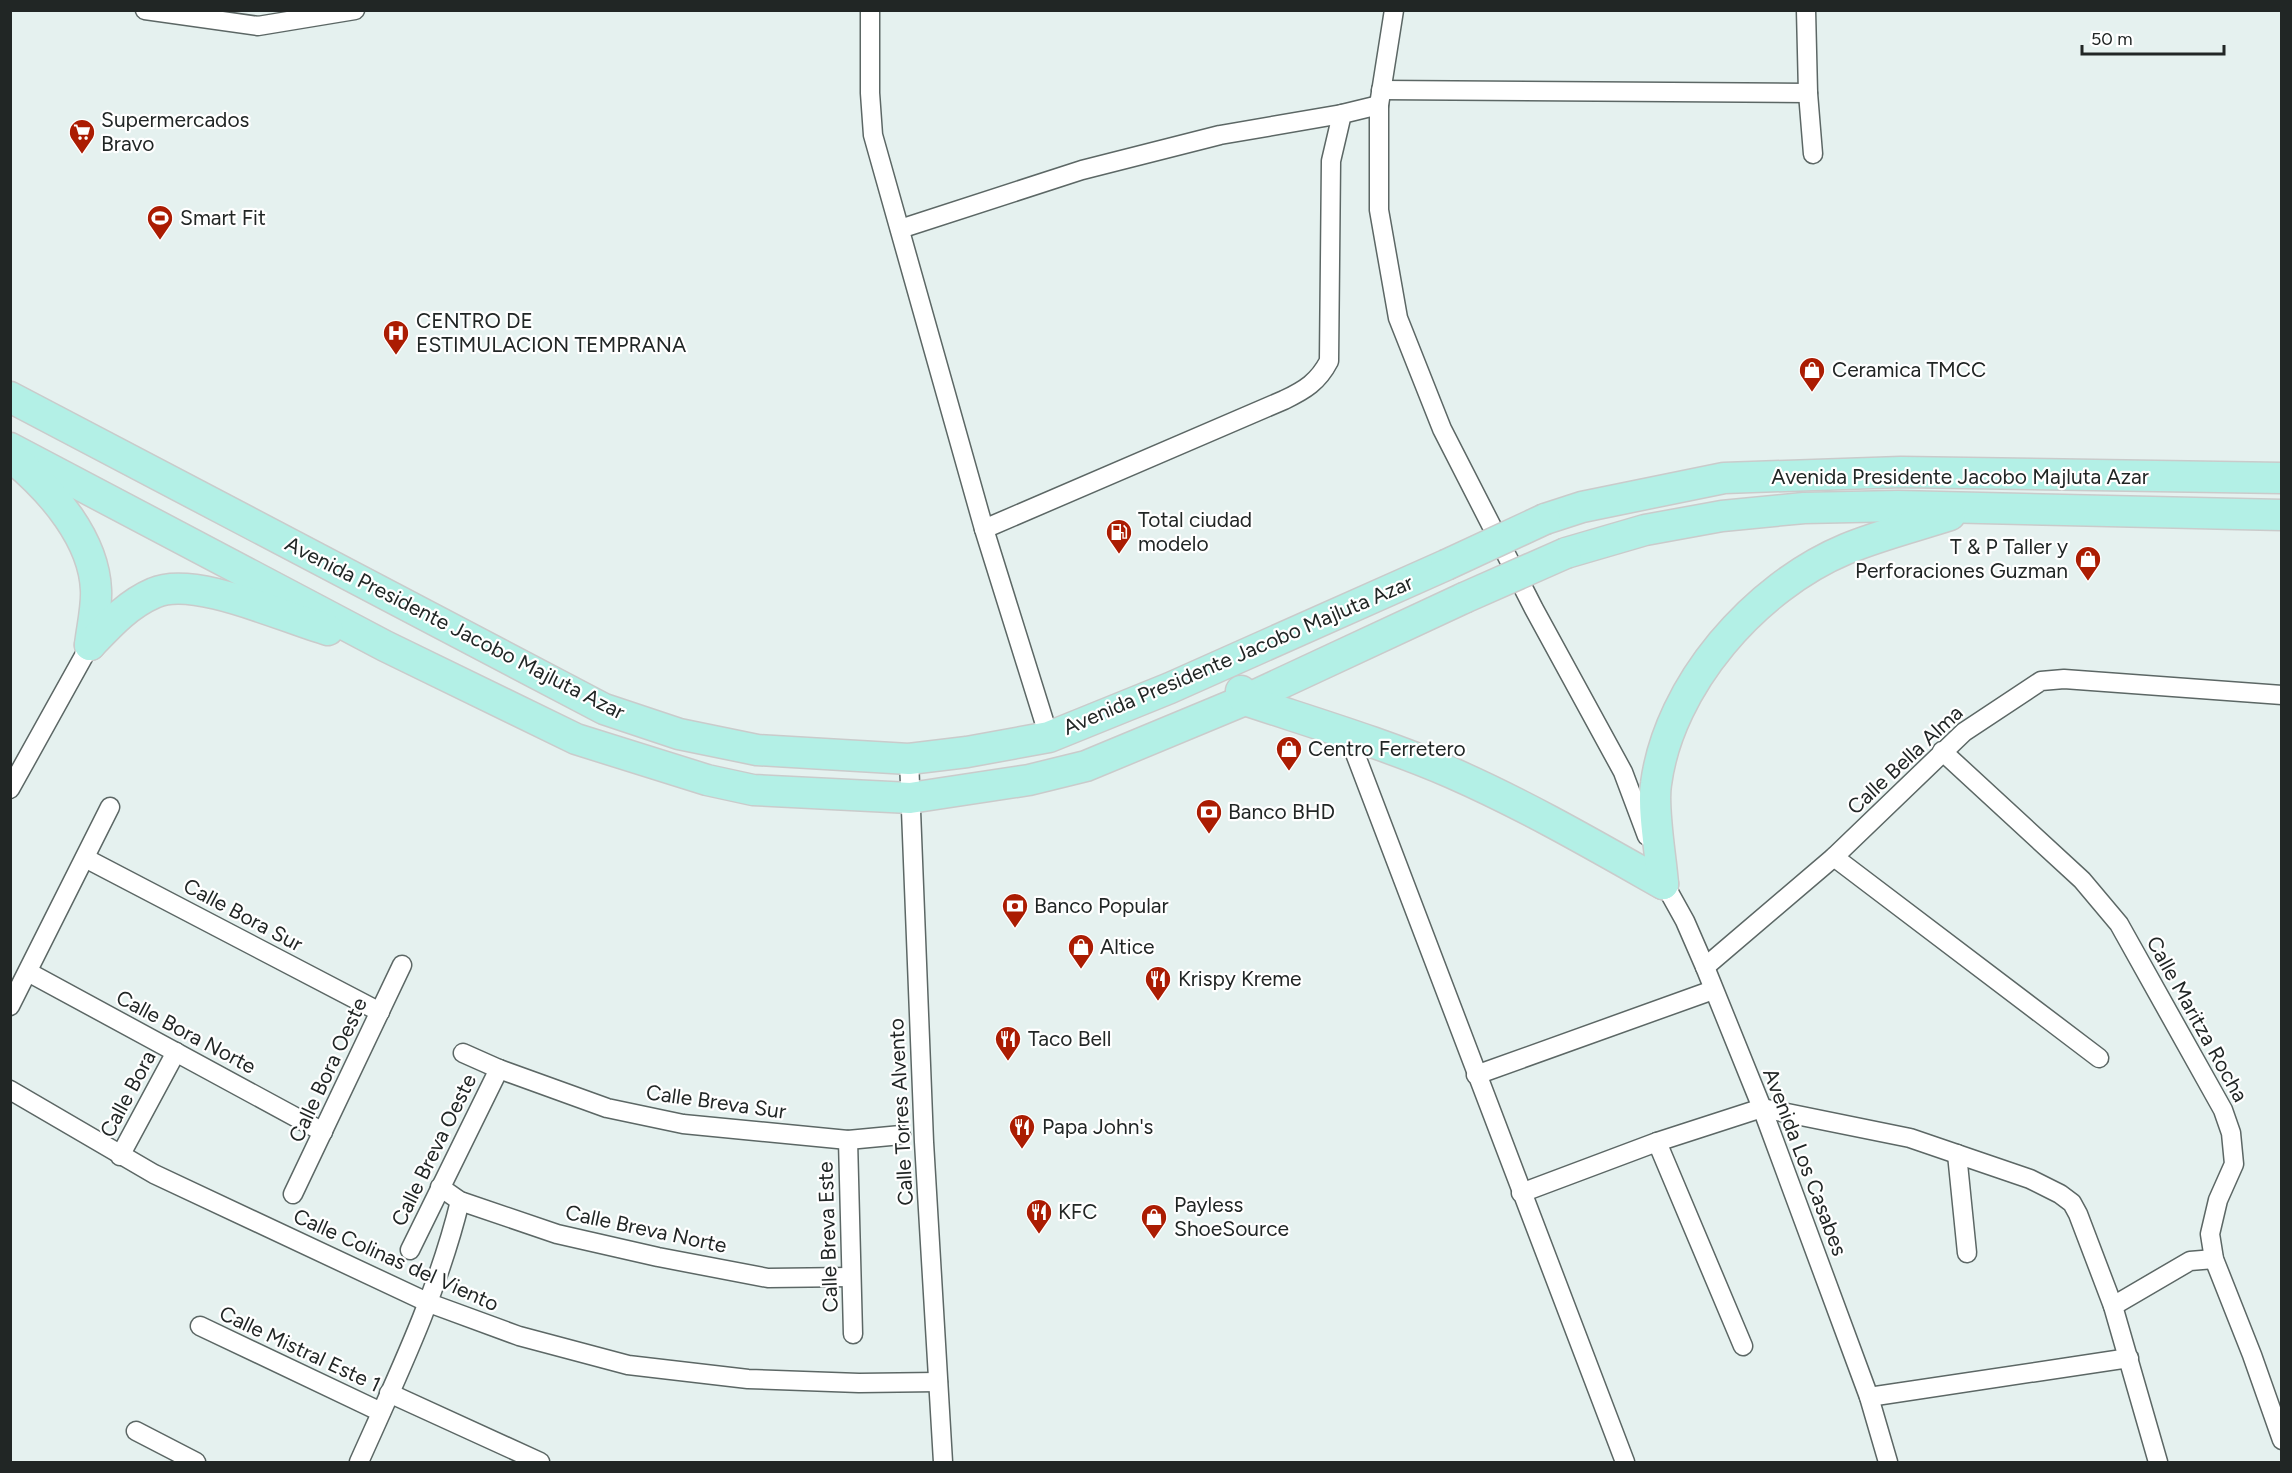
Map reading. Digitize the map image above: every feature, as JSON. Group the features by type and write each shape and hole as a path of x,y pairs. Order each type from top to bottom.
{"main road":[{"name":"Avenida Presidente Jacobo Majluta Azar","path":"10,397 604,709 679,734 757,750 909,759 1049,737 1229,662 1545,519 1602,502 1724,478 1901,472 2282,478"},
{"name":"Avenida Presidente Jacobo Majluta Azar","path":"10,448 385,645 576,740 707,780 753,790 910,798 1018,782 1086,766 1245,700 1464,598 1566,554 1646,530 1722,516 1804,508 1898,506 2282,515"},
{"path":"10,456 34,475 68,518 88,552 96,590 90,645"},
{"path":"1663,884 1655,786 1667,734 1697,676 1749,614 1776,590 1806,570 1845,550 1970,508"},
{"path":"90,645 122,612 156,592 193,587 298,621 385,645"},
{"path":"1229,662 1245,700 1449,772 1498,794 1663,884"}],"street":[{"path":"145,10 258,26 355,10"},
{"path":"870,10 873,135 984,529 1049,737"},
{"name":"Avenida Los Casabes","path":"1394,10 1380,98 1379,210 1386,266 1398,318 1442,429 1534,609 1623,772 1641,814 1663,884 1685,921 1762,1108 1869,1397 1888,1462"},
{"path":"1806,10 1808,93 1813,154"},
{"path":"900,229 1082,170 1220,135 1342,114 1380,98 1808,93"},
{"path":"984,529 1284,400 1311,386 1322,375 1329,361 1331,161 1342,114"},
{"path":"10,789 90,645"},
{"name":"Calle Bella Alma","path":"1705,967 1834,857 1942,751 2015,696 2041,681 2064,679 2282,695"},
{"path":"1348,735 1625,1462"},
{"name":"Calle Maritza Rocha","path":"1942,751 2082,880 2119,924 2223,1110 2231,1133 2234,1164 2218,1200 2210,1234 2214,1259 2252,1355 2282,1440"},
{"name":"Calle Torres Alvento","path":"909,759 924,1142 944,1462"},
{"path":"10,1006 110,807"},
{"path":"1834,857 2099,1058"},
{"name":"Calle Bora Sur","path":"85,858 380,1012"},
{"name":"Calle Bora Oeste","path":"294,1194 402,965"},
{"name":"Calle Bora Norte","path":"28,972 323,1132"},
{"path":"1476,1075 1713,990"},
{"name":"Calle Bora","path":"120,1156 176,1052"},
{"name":"Calle Breva Sur","path":"463,1053 499,1069 607,1108 683,1125 848,1140 901,1135"},
{"name":"Calle Breva Oeste","path":"410,1250 499,1069"},
{"name":"Calle Colinas del Viento","path":"10,1090 120,1156 429,1303 519,1336 628,1365 748,1379 859,1383 938,1382"},
{"path":"1521,1193 1657,1142 1762,1108 1910,1138 2030,1179 2072,1203 2113,1306 2158,1462"},
{"name":"Calle Breva Este","path":"848,1140 853,1334"},
{"path":"1657,1142 1743,1346"},
{"path":"1957,1154 1967,1253"},
{"name":"Calle Breva Norte","path":"440,1187 460,1201 557,1234 658,1257 768,1278 851,1277"},
{"path":"359,1462 429,1303 447,1254 460,1201"},
{"path":"2113,1306 2190,1261 2214,1259"},
{"name":"Calle Mistral Este 1","path":"200,1326 381,1412"},
{"path":"1869,1397 2129,1358"},
{"path":"389,1393 540,1462"},
{"path":"136,1431 190,1461"}],"place":[{"name":"Supermercados Bravo","path":"82,155"},
{"name":"Smart Fit","path":"160,241"},
{"name":"CENTRO DE ESTIMULACION TEMPRANA","path":"396,356"},
{"name":"Ceramica TMCC","path":"1812,393"},
{"name":"Total ciudad modelo","path":"1119,555"},
{"name":"T & P Taller y Perforaciones Guzman","path":"2088,582"},
{"name":"Centro Ferretero","path":"1289,772"},
{"name":"Banco BHD","path":"1209,835"},
{"name":"Banco Popular","path":"1015,929"},
{"name":"Altice","path":"1081,970"},
{"name":"Krispy Kreme","path":"1158,1002"},
{"name":"Taco Bell","path":"1008,1062"},
{"name":"Papa John's","path":"1022,1150"},
{"name":"KFC","path":"1039,1235"},
{"name":"Payless ShoeSource","path":"1154,1240"}]}
